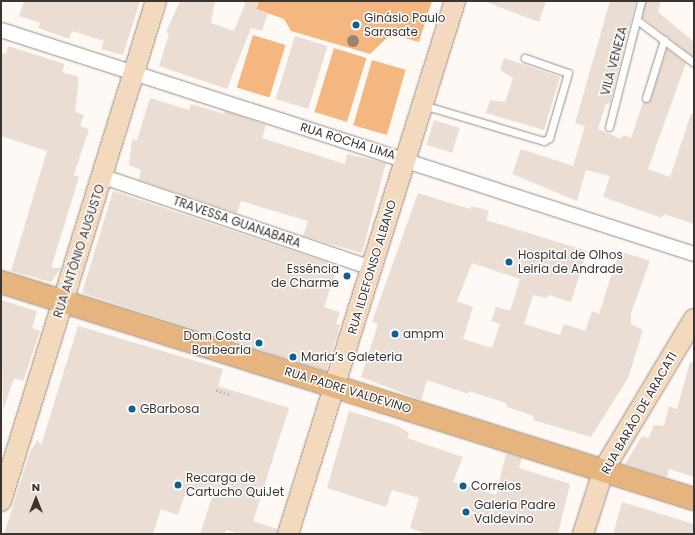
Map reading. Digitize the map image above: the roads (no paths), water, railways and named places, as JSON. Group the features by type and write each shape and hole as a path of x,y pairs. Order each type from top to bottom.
{"main road":[{"name":"RUA PADRE VALDEVINO","path":"1,282 604,469 694,499"}],"street":[{"name":"RUA ANTÔNIO AUGUSTO","path":"1,501 62,301 104,177 156,1"},
{"name":"RUA ILDEFONSO ALBANO","path":"288,534 455,1"},
{"name":"RUA ROCHA LIMA","path":"1,30 134,74 406,159 694,254"},
{"name":"TRAVESSA GUANABARA","path":"104,177 371,268"},
{"name":"RUA BARÃO DE ARACATI","path":"583,534 604,469 694,319"}],"lane":[{"name":"VILA VENEZA","path":"608,127 641,1"},
{"path":"637,20 694,63"},
{"path":"646,98 664,40"},
{"path":"423,105 544,141 549,138 568,73 525,58"}],"place":[{"name":"Ginásio Paulo Sarasate","path":"356,25"},
{"name":"Hospital de Olhos Leiria de Andrade","path":"509,262"},
{"name":"Essência de Charme","path":"347,276"},
{"name":"ampm","path":"395,334"},
{"name":"Dom Costa Barbearia","path":"259,343"},
{"name":"Maria’s Galeteria","path":"293,357"},
{"name":"GBarbosa","path":"132,409"},
{"name":"Recarga de Cartucho QuiJet","path":"178,485"},
{"name":"Correios","path":"463,486"},
{"name":"Galeria Padre Valdevino","path":"466,512"}]}
